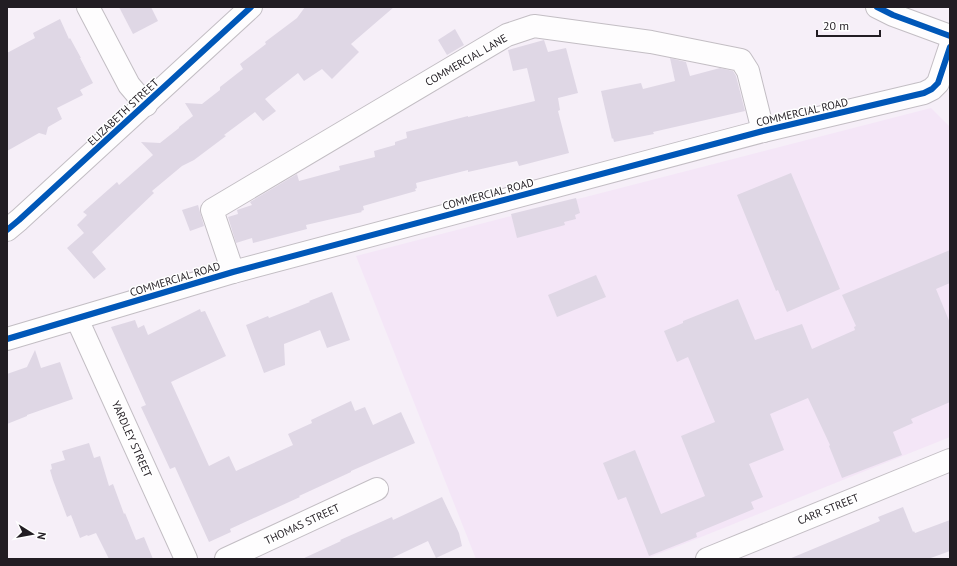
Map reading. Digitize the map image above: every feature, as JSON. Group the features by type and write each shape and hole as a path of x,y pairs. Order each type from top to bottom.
{"street":[{"path":"88,7 129,85 146,105"},
{"name":"ELIZABETH STREET","path":"7,230 146,105 251,7"},
{"path":"889,10 950,36"},
{"name":"COMMERCIAL LANE","path":"233,272 212,210 507,35 534,26 651,42 741,60 748,71 763,131"},
{"name":"COMMERCIAL ROAD","path":"7,339 233,272 763,131 924,94 938,83 950,47"},
{"name":"YARDLEY STREET","path":"77,319 186,559"},
{"name":"CARR STREET","path":"707,559 950,460"},
{"name":"THOMAS STREET","path":"226,559 377,488"}],"shaded area":[{"path":"931,108 950,127 950,437 646,559 476,559 356,256"}],"building":[{"path":"119,7 151,7 158,21 133,34"},
{"path":"305,7 394,7 351,44 359,52 332,79 322,69 304,81 298,73 265,99 276,111 263,121 255,112 194,160 182,166 152,191 154,193 92,252 106,269 94,279 67,248 84,233 77,225 87,215 83,212 117,182 119,185 153,155 141,142 160,143 179,128 193,116 185,103 202,104 220,90 220,87 243,69 240,64 266,44 265,42 297,18"},
{"path":"60,19 93,83 80,90 83,95 57,108 62,119 48,127 46,135 39,133 7,151 7,53 35,38 33,33"},
{"path":"455,29 464,45 447,55 438,40"},
{"path":"544,40 548,52 566,48 578,93 558,98 560,110 558,111 569,153 519,166 517,161 468,172 468,170 416,183 416,191 363,206 364,210 361,211 362,212 306,225 307,229 253,243 252,238 236,243 228,217 238,214 237,210 252,205 250,202 297,174 299,181 340,170 339,166 375,157 374,151 395,145 395,142 407,138 406,132 535,101 527,68 513,71 508,50"},
{"path":"670,58 686,62 690,76 720,68 733,71 736,76 745,111 653,132 654,134 614,142 601,91 641,83 643,89 675,81"},
{"path":"791,173 840,289 787,312 778,290 776,291 737,195"},
{"path":"576,198 580,213 575,215 576,219 564,222 565,225 517,238 511,214"},
{"path":"198,205 204,226 190,231 182,210"},
{"path":"950,250 950,283 936,289 950,323 950,402 911,419 913,423 893,432 902,455 842,478 829,446 830,445 808,398 770,414 784,450 749,464 763,497 751,502 754,509 696,533 697,537 649,556 626,497 618,500 603,463 635,450 661,514 705,496 681,436 715,422 688,357 677,362 664,331 683,323 683,321 738,299 755,340 802,324 812,349 855,330 854,327 856,326 842,295"},
{"path":"596,275 606,297 557,317 548,295"},
{"path":"332,292 350,340 327,348 320,330 284,344 285,365 264,373 246,325 268,316 269,318"},
{"path":"200,309 201,312 205,311 226,356 171,382 209,466 229,456 236,471 293,445 288,434 312,423 311,420 351,401 355,411 365,407 373,425 401,412 415,443 351,471 299,496 300,497 230,529 231,532 209,542 175,467 170,469 141,407 146,405 111,327 135,320 138,328 144,325 148,335"},
{"path":"35,350 41,368 60,362 73,399 27,415 7,424 7,374 27,367"},
{"path":"89,443 94,458 100,456 109,486 113,484 124,514 125,513 136,540 144,537 153,559 109,559 96,533 80,538 71,515 67,517 53,480 50,470 52,469 51,464 65,460 62,451"},
{"path":"442,497 459,533 462,546 436,558 428,541 390,559 302,559 341,541 340,540 392,517 393,520"},
{"path":"903,507 913,532 914,531 915,533 950,520 950,551 928,559 789,559 880,521 878,517"}],"cycle path":[{"path":"7,230 251,7"},
{"path":"877,7 893,15 950,36"},
{"path":"7,339 233,272 763,131 924,93 932,89 938,83 950,47"}]}
